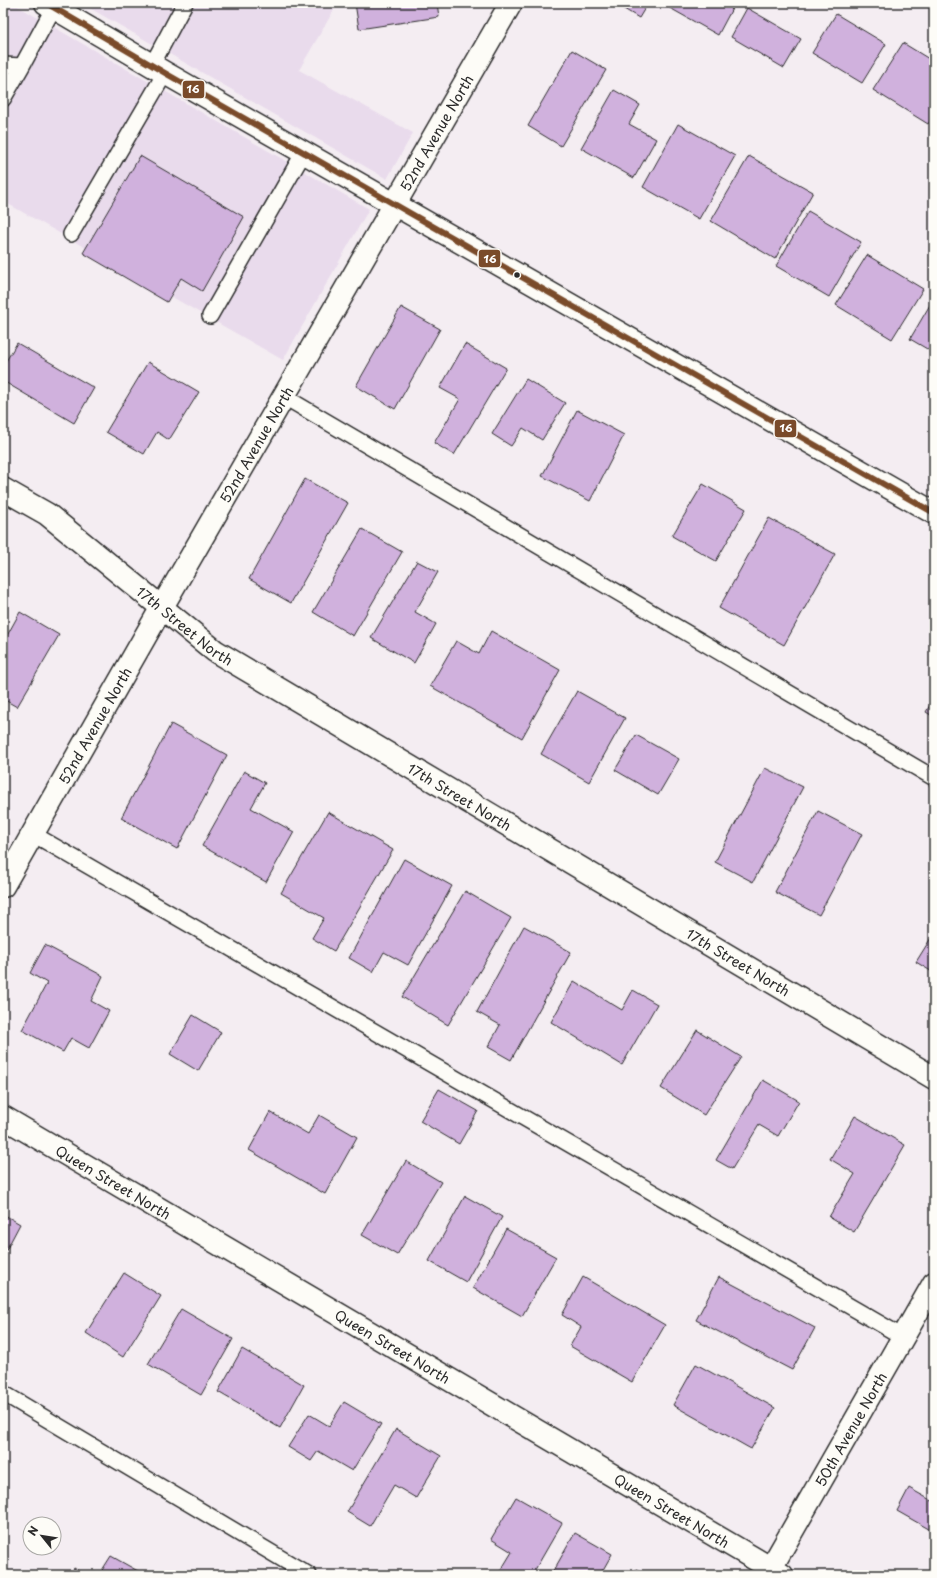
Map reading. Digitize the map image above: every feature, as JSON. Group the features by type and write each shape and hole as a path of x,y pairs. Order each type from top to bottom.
{"street":[{"name":"52nd Avenue North","path":"3,886 283,396 511,3"},
{"path":"50,5 934,513"},
{"name":"17th Street North","path":"3,489 47,514 216,651 934,1078"},
{"name":"Queen Street North","path":"3,1117 773,1573"},
{"name":"50th Avenue North","path":"773,1573 934,1283"}],"lane":[{"path":"71,234 159,69 185,3"},
{"path":"3,99 22,66 50,5"},
{"path":"3,65 22,66"},
{"path":"210,316 304,152"},
{"path":"283,396 934,778"},
{"path":"32,834 904,1337"},
{"path":"3,1393 309,1575"}],"shaded area":[{"path":"3,3 12,3 369,209 283,360 3,201"},
{"path":"81,3 338,3 299,70 413,133 387,179"}],"building":[{"path":"355,3 437,3 439,17 359,29"},
{"path":"614,3 648,3 639,18"},
{"path":"661,3 735,3 718,35"},
{"path":"747,8 801,39 784,68 731,37"},
{"path":"836,14 886,44 862,83 812,53"},
{"path":"903,43 934,62 934,115 928,124 873,90"},
{"path":"572,50 606,70 561,146 528,126"},
{"path":"614,90 640,105 629,124 656,139 634,178 581,148"},
{"path":"678,124 735,156 699,219 643,187"},
{"path":"140,156 244,217 202,291 181,278 167,302 83,253"},
{"path":"749,156 813,192 775,259 711,221"},
{"path":"808,211 861,242 829,297 776,266"},
{"path":"867,255 923,289 892,339 836,305"},
{"path":"934,298 934,353 910,339"},
{"path":"401,307 440,329 395,409 356,386"},
{"path":"17,343 94,388 74,423 3,381 3,366"},
{"path":"465,344 506,368 454,455 434,443 460,399 440,388"},
{"path":"148,362 199,392 169,440 157,432 144,454 106,432"},
{"path":"526,379 565,403 542,440 523,428 511,446 492,434"},
{"path":"577,410 624,435 590,501 542,476"},
{"path":"305,479 348,503 291,603 249,579"},
{"path":"703,484 746,509 716,561 672,536"},
{"path":"769,518 835,554 784,645 719,608"},
{"path":"362,529 402,552 353,636 313,612"},
{"path":"417,561 438,572 415,612 436,624 414,663 371,638"},
{"path":"20,612 59,635 17,707 3,699 3,643"},
{"path":"491,631 560,670 522,738 430,686 456,641 479,654"},
{"path":"577,691 625,718 589,782 541,754"},
{"path":"934,698 934,717 926,712"},
{"path":"171,724 227,755 177,849 121,818"},
{"path":"636,735 679,759 658,795 615,770"},
{"path":"765,768 803,787 753,882 715,862"},
{"path":"244,771 265,783 251,808 294,832 266,882 202,846"},
{"path":"818,811 862,834 819,915 775,892"},
{"path":"328,812 393,850 334,951 312,938 324,918 281,893"},
{"path":"404,859 452,886 408,965 384,952 373,972 349,958"},
{"path":"465,891 511,918 448,1025 402,997"},
{"path":"524,926 571,952 511,1060 488,1047 500,1025 477,1012"},
{"path":"934,933 934,973 916,962"},
{"path":"45,945 103,976 91,1001 109,1011 89,1048 71,1038 63,1052 22,1030 47,983 30,973"},
{"path":"574,981 622,1010 633,990 657,1004 622,1065 551,1022"},
{"path":"193,1015 221,1032 198,1071 170,1054"},
{"path":"697,1030 741,1057 704,1115 661,1088"},
{"path":"763,1080 799,1101 778,1136 759,1125 732,1169 716,1160"},
{"path":"439,1089 478,1111 459,1144 420,1121"},
{"path":"270,1112 308,1134 319,1115 357,1137 325,1194 249,1150"},
{"path":"855,1116 905,1145 854,1232 829,1217 855,1174 830,1159"},
{"path":"406,1161 441,1182 397,1255 362,1235"},
{"path":"465,1196 502,1217 466,1282 429,1261"},
{"path":"3,1214 20,1224 3,1256"},
{"path":"506,1229 556,1257 522,1316 473,1288"},
{"path":"124,1273 161,1296 123,1357 86,1333"},
{"path":"583,1277 665,1325 632,1382 570,1346 581,1327 562,1315"},
{"path":"719,1277 815,1328 792,1370 696,1320"},
{"path":"181,1309 233,1339 201,1395 148,1364"},
{"path":"242,1349 304,1385 280,1428 218,1392"},
{"path":"696,1364 775,1408 751,1449 673,1405"},
{"path":"344,1402 381,1424 352,1471 318,1451 311,1461 288,1447 309,1414 329,1426"},
{"path":"396,1429 441,1456 416,1498 394,1485 370,1526 347,1512"},
{"path":"909,1488 934,1502 934,1532 897,1511"},
{"path":"516,1497 562,1523 532,1575 498,1575 512,1552 491,1539"},
{"path":"575,1533 612,1554 600,1575 551,1575"},
{"path":"111,1556 145,1575 99,1575"},
{"path":"74,1568 86,1575 70,1575"},
{"path":"637,1569 649,1575 634,1575"}],"transit line":[{"name":"16","path":"46,3 165,73 934,513"}]}
